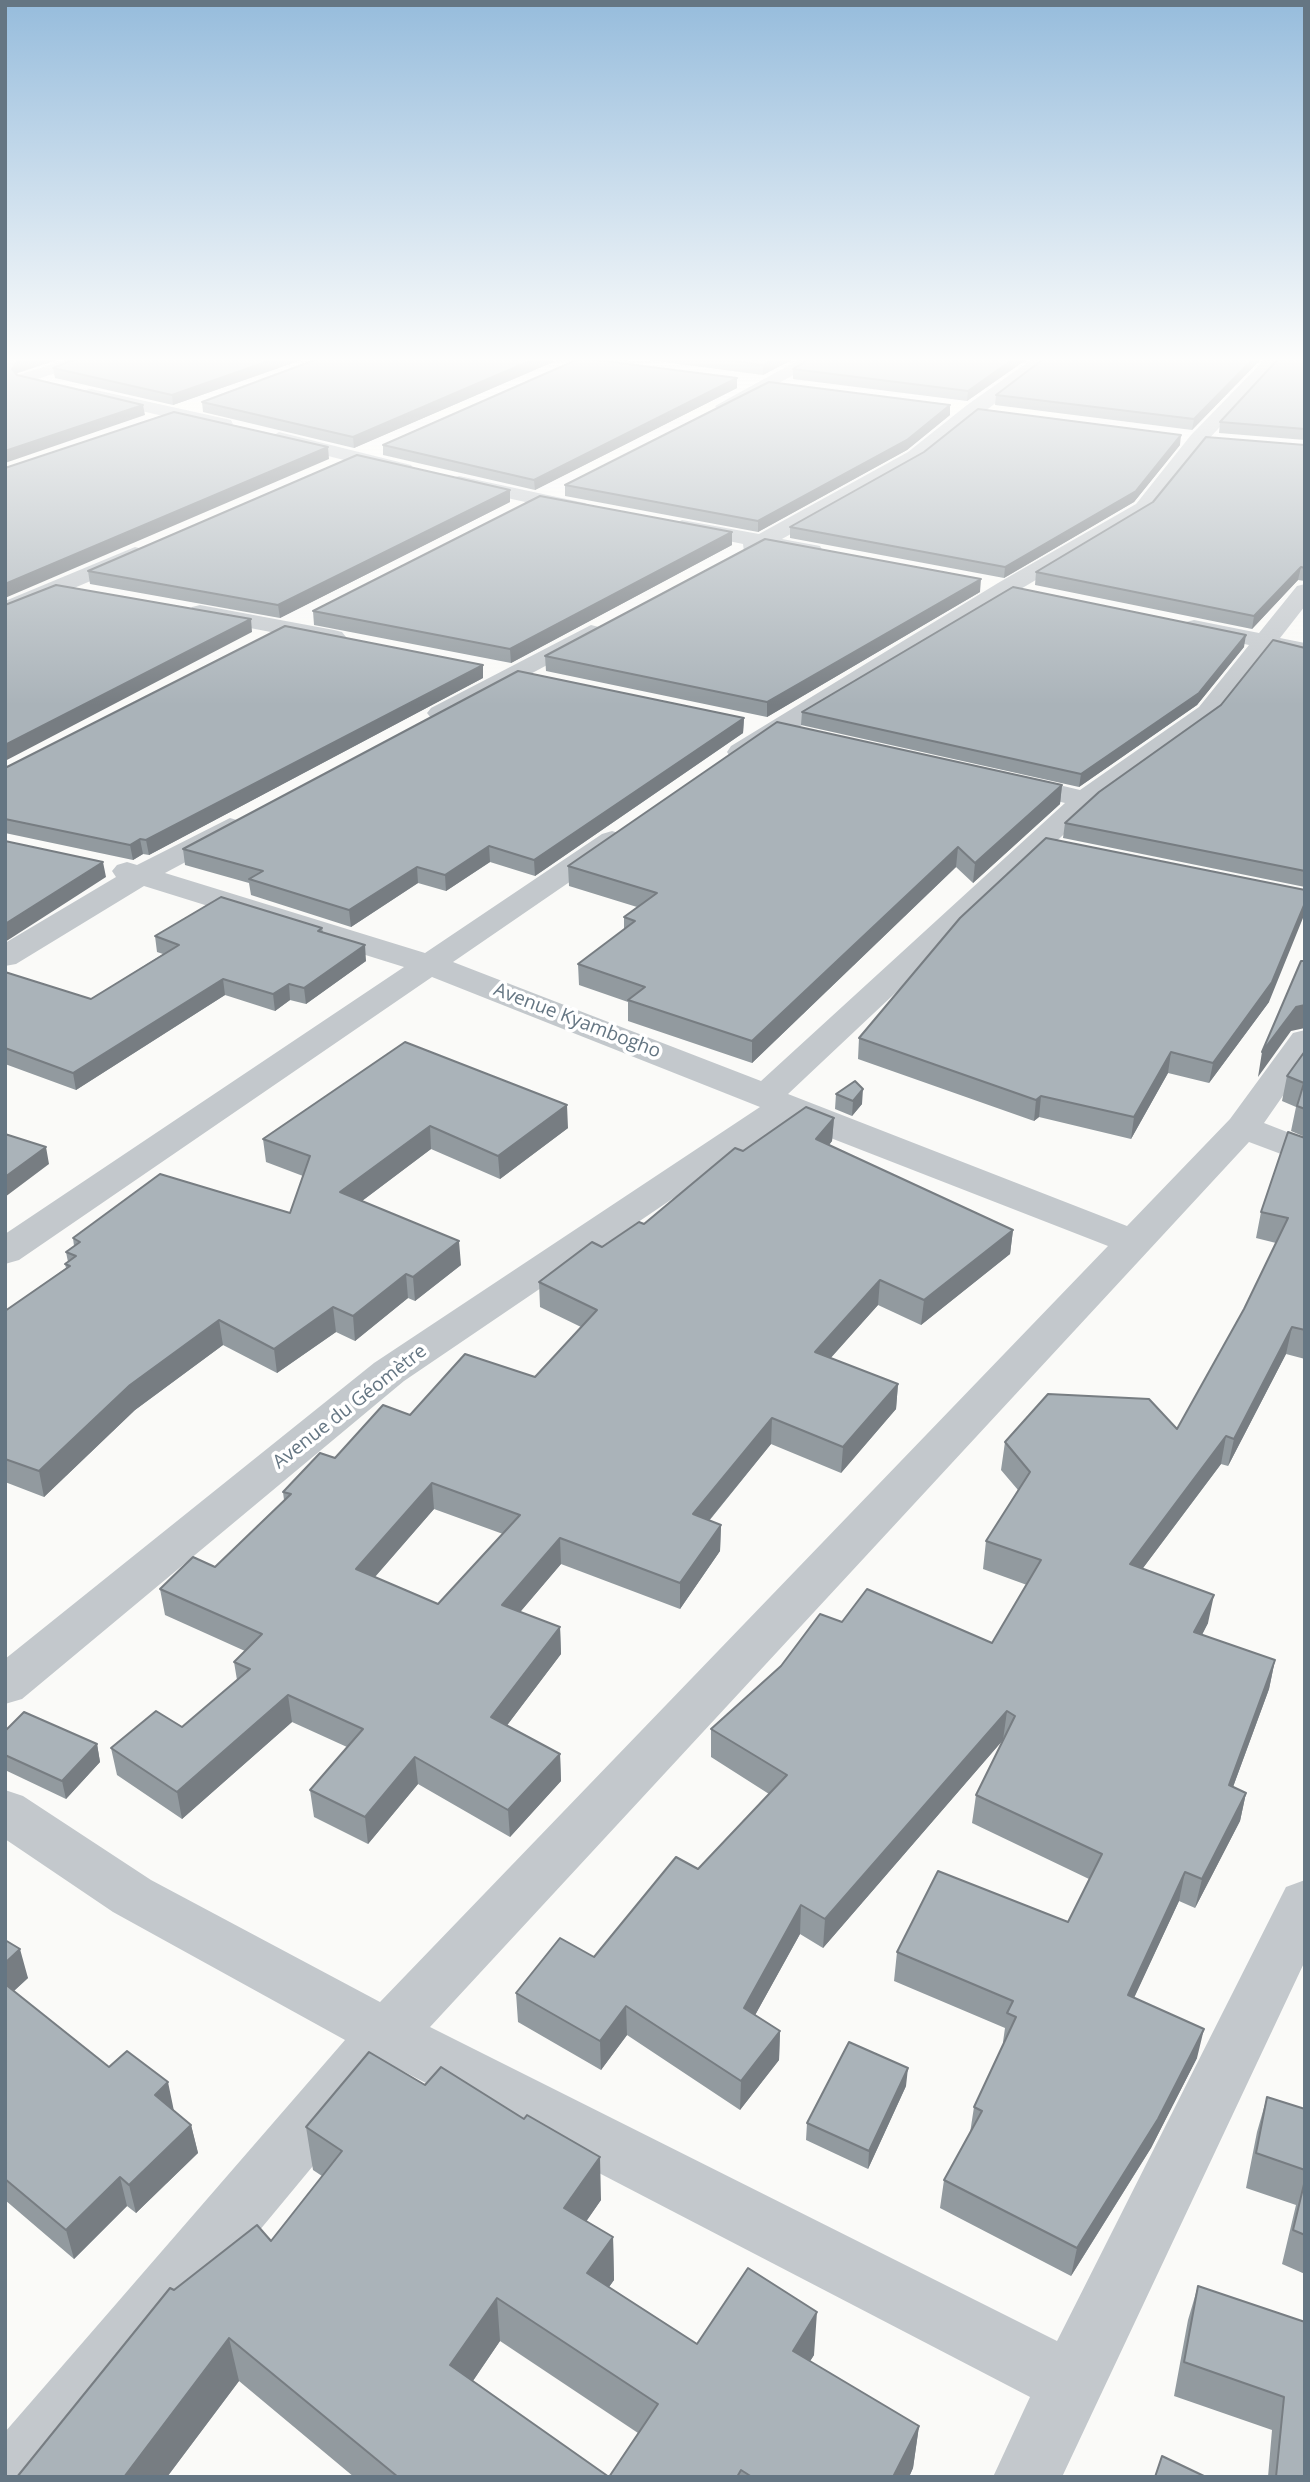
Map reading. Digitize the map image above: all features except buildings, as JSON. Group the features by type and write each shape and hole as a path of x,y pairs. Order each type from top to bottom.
{"street":[{"path":"420,473 605,512"},
{"path":"727,560 885,473"},
{"path":"716,768 760,725 1143,508 1171,473"},
{"path":"503,518 575,482"},
{"path":"657,522 830,554"},
{"path":"5,610 157,544"},
{"path":"57,588 98,594"},
{"name":"Avenue du Géomètre","path":"5,1686 388,1371 775,1101 1085,799 1208,712 1305,591"},
{"path":"178,608 353,640"},
{"path":"250,646 322,608"},
{"path":"1169,622 1305,650"},
{"path":"418,725 608,623"},
{"path":"473,665 554,682"},
{"path":"760,725 814,737"},
{"path":"990,777 1085,799"},
{"path":"5,957 142,874 250,816"},
{"path":"5,1252 431,965 636,823"},
{"path":"1036,844 1077,852"},
{"name":"Avenue Kyambogho","path":"93,863 142,874 431,965 1133,1242"},
{"path":"11,2477 387,2035 1243,1127 1305,1040"},
{"path":"1243,1127 1305,1152"},
{"path":"5,1811 132,1896 387,2035 1071,2383"},
{"path":"1027,2477 1305,1903"}]}
